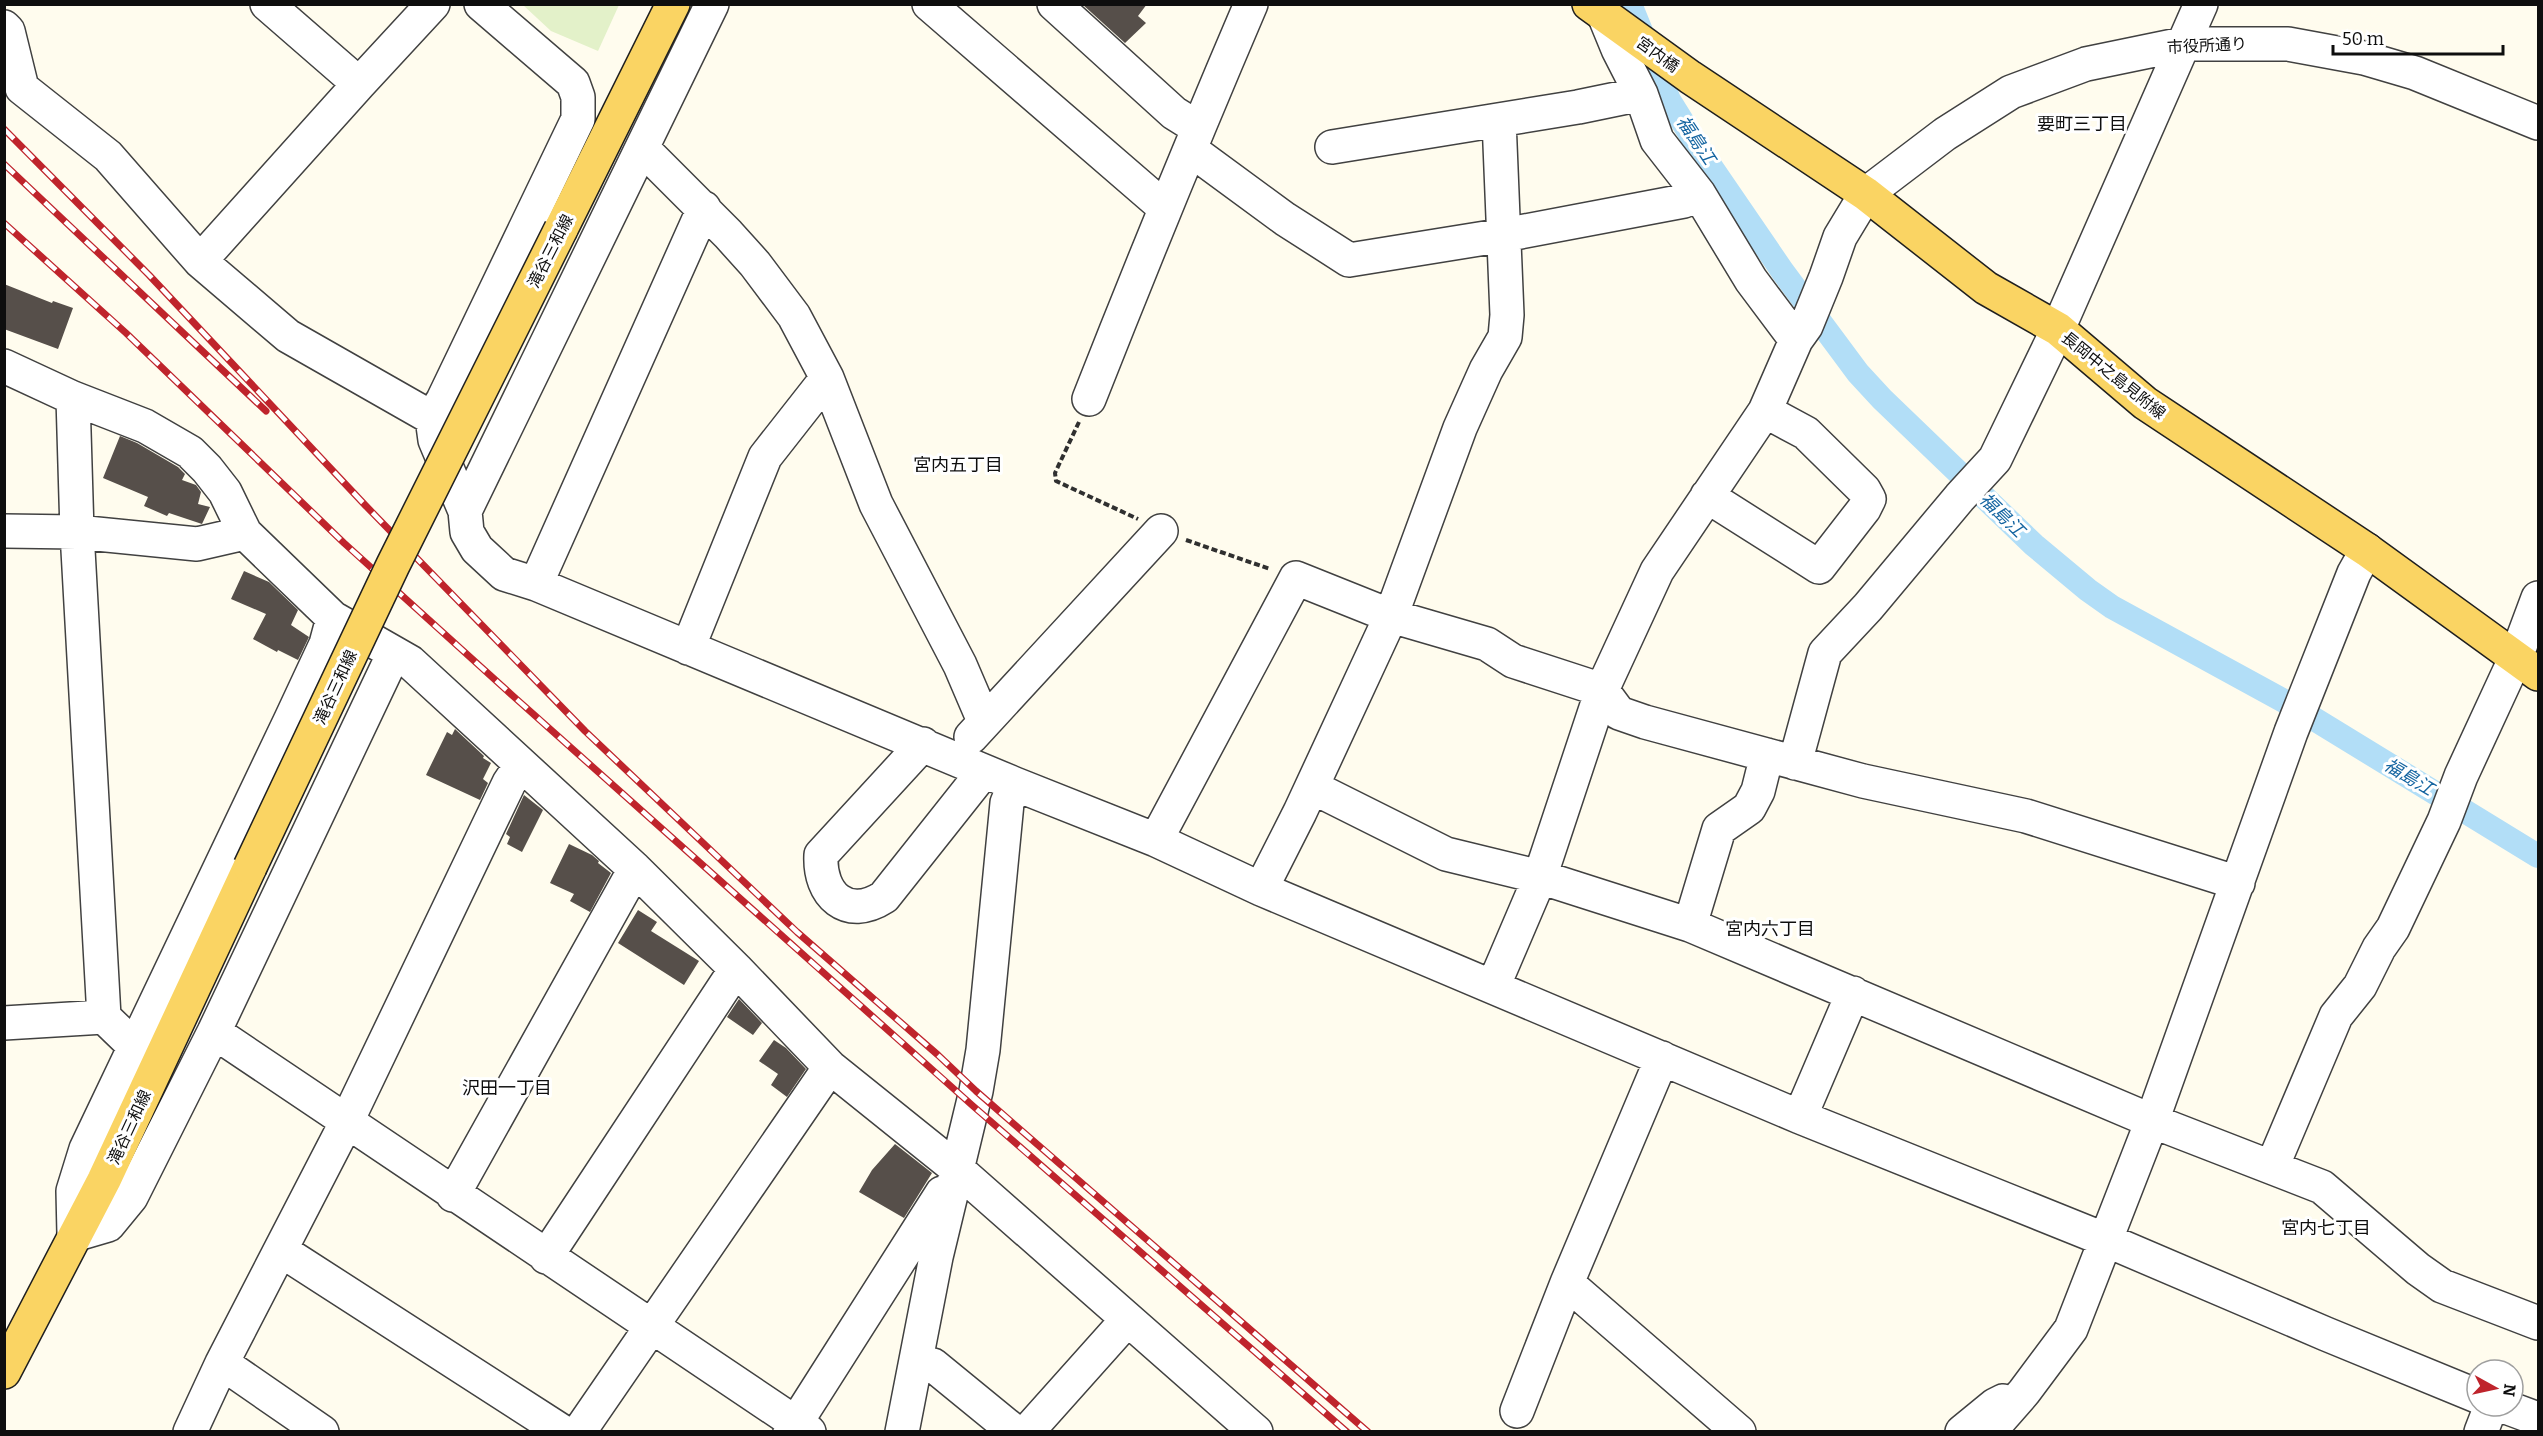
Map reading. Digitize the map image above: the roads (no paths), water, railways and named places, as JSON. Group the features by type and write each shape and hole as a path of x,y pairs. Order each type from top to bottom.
{"main road":[{"name":"滝谷三和線","path":"4,1372 104,1180 398,555 673,4"},
{"name":"宮内橋","path":"1607,17 1690,77"},
{"name":"長岡中之島見附線","path":"1690,77 1866,194 1986,288 2058,329 2145,403 2367,550 2527,665"}],"street":[{"path":"267,4 359,84"},
{"path":"200,261 433,4"},
{"path":"481,4 573,83 578,97 578,119 443,400 432,418 435,440 465,511 467,532 477,549 504,574 536,584 1015,784 1156,840 1261,889 1800,1117 2106,1240 2326,1335 2465,1391"},
{"path":"465,511 712,4"},
{"path":"928,4 1164,208"},
{"path":"1054,4 1174,113 1195,139 1285,219 1349,260 1504,235 1684,201 1699,194"},
{"path":"1089,399 1164,208 1251,4"},
{"path":"1690,924 1719,829 1749,808 1781,759 1825,653 1868,607 1960,496 1995,459 2058,329 2201,4"},
{"path":"1607,17 1618,49 1641,94 1657,140 1699,194 1751,280 1801,333"},
{"path":"4,27 9,31 22,88 108,156 200,261 288,336 432,418"},
{"name":"市役所通り","path":"1866,194 1945,134 2011,92 2086,64 2183,44 2271,43 2322,49 2364,58 2415,73 2538,123"},
{"path":"1332,147 1641,94"},
{"path":"1261,889 1312,788 1391,616 1460,428 1486,370 1505,337 1508,315 1498,120"},
{"path":"642,148 704,208 755,264 794,316 827,378 876,504 960,665 984,721"},
{"path":"1493,987 1540,877 1602,690 1657,571 1764,411 1827,277 1840,237 1866,194"},
{"path":"536,584 704,208"},
{"path":"4,366 73,398 145,426 189,452 207,469 225,492 245,533 333,618 410,662 634,869 736,969 830,1067 957,1169 1256,1431"},
{"path":"688,648 765,457 827,378"},
{"path":"73,398 77,532 104,1017 135,1046"},
{"path":"1707,496 1819,567 1864,509 1869,500 1864,490 1806,433 1764,411"},
{"path":"4,531 77,532 197,544 245,533"},
{"path":"953,757 1161,531"},
{"path":"1989,1431 2024,1392 2071,1329 2152,1121 2291,732 2354,573 2367,550"},
{"path":"1156,840 1296,578 1391,616 1487,644 1513,661 1602,690 1619,713 1863,782 2026,816 2238,883"},
{"path":"2272,1167 2336,1016 2360,986 2379,948 2393,928 2445,820 2461,776 2527,665 2538,598"},
{"path":"333,618 326,644 86,1149 72,1191 74,1235 108,1225 131,1197 214,1032 394,653"},
{"path":"923,744 821,855 820,867 825,887 831,895 844,903 861,906 874,903 884,897 984,771"},
{"path":"190,1431 222,1363 282,1251 346,1123 509,783 521,765"},
{"path":"902,1431 936,1257 973,1106 983,1050 1007,803 1015,784"},
{"path":"1312,788 1446,854 1540,877 1690,924 2152,1121 2322,1187 2418,1269 2442,1286 2538,1323"},
{"path":"453,1195 610,916 634,869"},
{"path":"546,1257 736,969"},
{"path":"1800,1117 1853,993"},
{"path":"4,1023 104,1017"},
{"path":"214,1032 453,1195 653,1327 798,1429 957,1169"},
{"path":"1517,1411 1567,1283 1662,1058"},
{"path":"579,1431 653,1327 830,1067"},
{"path":"282,1251 563,1431"},
{"path":"1567,1283 1739,1431"},
{"path":"1027,1431 1127,1320"},
{"path":"916,1362 933,1365 1015,1431"},
{"path":"222,1363 322,1431"},
{"path":"1962,1431 1995,1405 2024,1392"},
{"path":"2018,1431 2024,1392"}],"waterway":[{"name":"福島江","path":"1630,4 1669,100 1705,158 1783,272 1858,373 1882,399 2034,545 2112,607 2293,706 2538,856"}],"railway":[{"path":"4,129 149,275 365,505 585,731 797,932 1368,1432"},
{"path":"4,164 266,411"},
{"path":"4,223 126,333 344,543 513,696 973,1106 1347,1432"}],"district":[{"name":"要町三丁目","path":"2082,124"},
{"name":"宮内五丁目","path":"958,465"},
{"name":"宮内六丁目","path":"1770,929"},
{"name":"沢田一丁目","path":"507,1088"},
{"name":"宮内七丁目","path":"2326,1228"}]}
